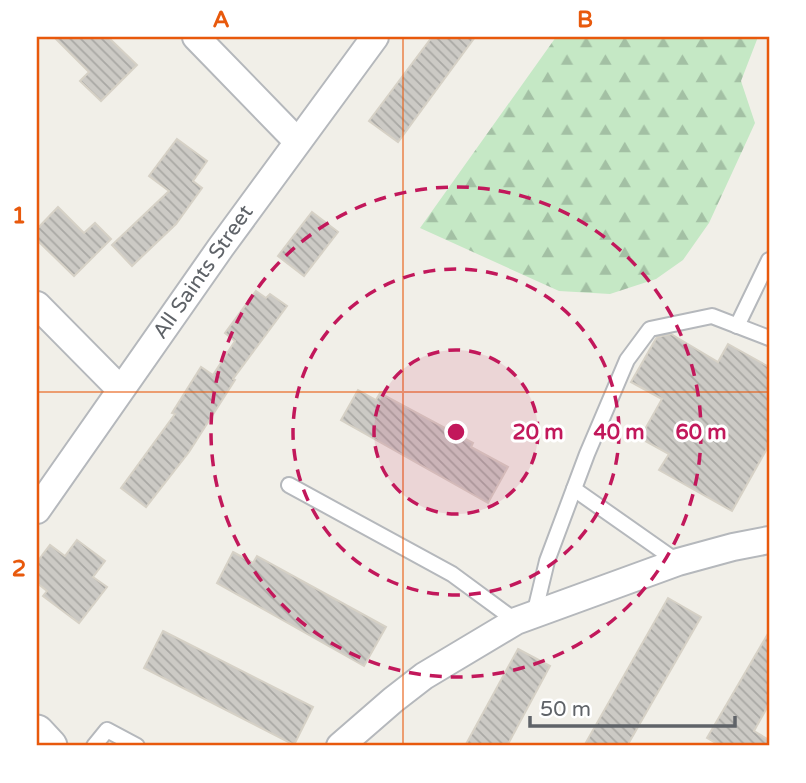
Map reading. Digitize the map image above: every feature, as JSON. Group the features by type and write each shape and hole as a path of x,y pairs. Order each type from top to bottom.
{"street":[{"path":"196,37 297,141"},
{"name":"All Saints Street","path":"37,510 297,141 375,37"},
{"path":"37,305 120,390"},
{"path":"340,746 424,676 525,618 678,562 769,540"},
{"path":"37,732 50,746"}],"lane":[{"path":"737,326 769,260"},
{"path":"289,485 452,574 525,618 626,360 650,329 712,316 769,338"},
{"path":"574,489 678,562"},
{"path":"94,746 107,730 136,746"}],"green space":[{"path":"556,37 758,37 741,81 755,123 709,223 683,260 656,279 610,294 559,291 420,228"}],"building":[{"path":"54,37 108,37 137,65 101,101 80,81 89,72"},
{"path":"432,37 475,37 398,142 369,121"},
{"path":"177,139 207,161 193,181 202,188 176,224 132,266 112,245 169,191 149,176"},
{"path":"58,207 84,233 95,223 111,239 74,276 37,240 37,229"},
{"path":"312,212 338,232 304,276 278,256"},
{"path":"256,291 266,298 270,294 287,306 233,379 235,380 189,452 146,507 121,488 175,414 172,413 201,367 213,375 235,341 225,333"},
{"path":"671,334 718,362 728,344 769,367 769,445 732,511 659,470 669,454 640,438 662,399 631,382 657,337"},
{"path":"358,390 376,400 380,393 473,443 471,447 508,467 488,503 341,420"},
{"path":"77,540 105,561 93,577 107,587 79,623 43,596 47,591 37,583 37,562 50,545 65,556"},
{"path":"233,552 253,563 257,556 386,627 364,666 217,583"},
{"path":"668,598 701,617 627,746 584,746"},
{"path":"163,631 313,707 294,745 144,668"},
{"path":"769,632 769,704 754,731 769,740 769,746 721,746 707,738"},
{"path":"518,649 550,666 507,746 465,746"}]}
